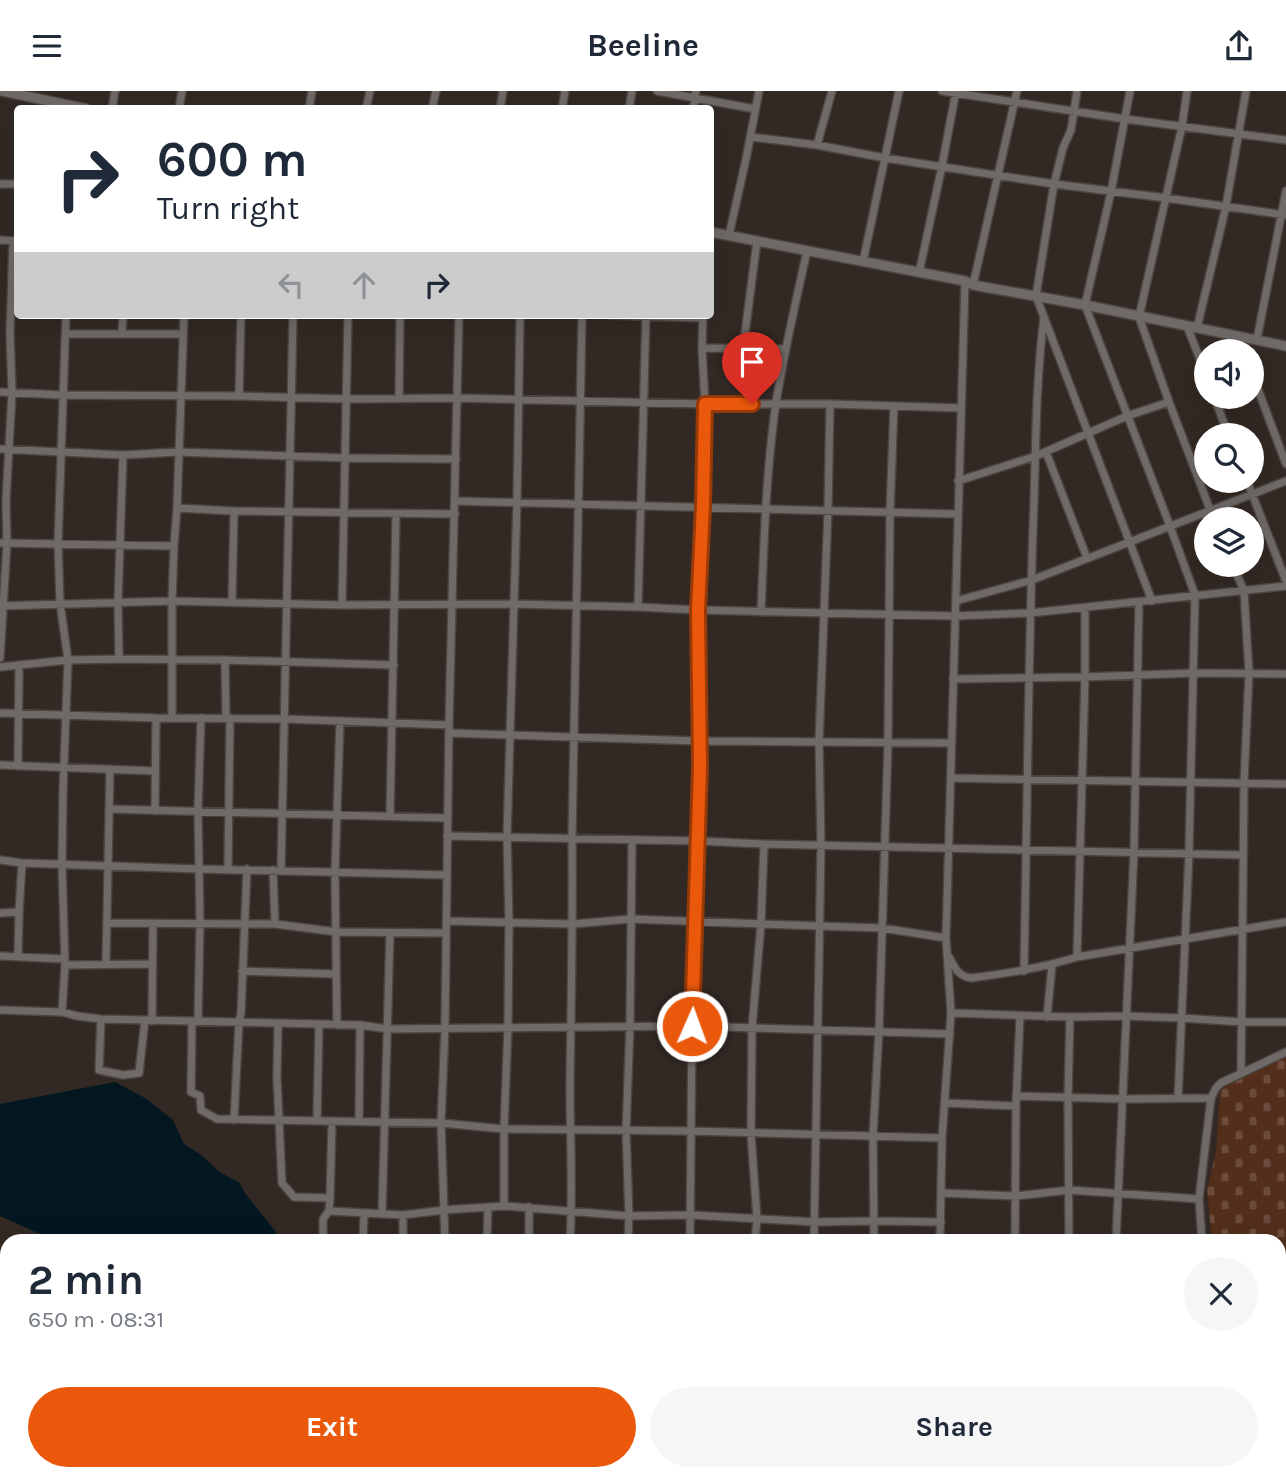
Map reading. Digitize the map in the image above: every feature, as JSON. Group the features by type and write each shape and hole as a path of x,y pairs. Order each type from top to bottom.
{"street":[{"path":"2,91 48,96 68,105"},
{"path":"657,91 696,95 755,109"},
{"path":"729,235 759,91"},
{"path":"817,145 832,91"},
{"path":"863,262 899,91"},
{"path":"942,91 1286,140"},
{"path":"940,1234 942,1138 951,1013 946,938 960,408 969,283 1017,91"},
{"path":"1077,91 1071,130 1063,148 1054,184 1035,296 1152,601"},
{"path":"1130,91 1111,192 1084,305 1195,595 1189,853 1178,1098"},
{"path":"1187,91 1182,126 1139,317 1208,507"},
{"path":"1196,339 1192,327 1226,206 1246,91"},
{"path":"919,273 956,92"},
{"path":"751,137 817,145 1054,184 1284,215"},
{"path":"714,233 1257,339 1284,215 1286,191"},
{"path":"743,349 757,241"},
{"path":"761,612 765,509 776,405 785,349 807,251"},
{"path":"0,658 6,501 4,449 12,393 10,334 14,260"},
{"path":"1024,971 1030,613 1038,380 1044,317"},
{"path":"62,1012 62,864 68,660 60,603 58,543 66,319"},
{"path":"122,334 123,319"},
{"path":"172,717 172,601 184,319"},
{"path":"239,395 241,319"},
{"path":"275,924 283,813 293,319"},
{"path":"342,605 348,319"},
{"path":"399,398 400,319"},
{"path":"445,1234 440,1123 447,921 459,319"},
{"path":"504,1206 509,922 506,837 520,319"},
{"path":"570,1234 572,838 582,319"},
{"path":"638,607 646,319"},
{"path":"690,1234 692,1026 699,841 698,610 705,404 703,319"},
{"path":"0,333 10,334"},
{"path":"66,334 183,334"},
{"path":"1264,341 1286,346"},
{"path":"702,348 785,349"},
{"path":"0,392 960,408"},
{"path":"958,481 1036,456 1127,416 1169,402"},
{"path":"814,1234 821,845 819,742 830,404"},
{"path":"874,1234 873,1136 888,743 890,511 894,406"},
{"path":"1264,406 1286,464"},
{"path":"4,449 124,455 178,452 291,457 456,459"},
{"path":"1046,452 1087,558"},
{"path":"119,660 118,602 124,455"},
{"path":"1220,507 1286,481"},
{"path":"1252,495 1286,581"},
{"path":"455,501 957,514"},
{"path":"177,508 454,514"},
{"path":"232,602 234,511"},
{"path":"390,816 396,514"},
{"path":"956,601 1032,580 1194,517"},
{"path":"4,543 174,545"},
{"path":"1238,577 1244,591 1249,673 1244,783 1241,1073"},
{"path":"1,606 172,601 342,605 513,604 955,616 1030,613 1286,586"},
{"path":"1116,1234 1134,852 1139,602"},
{"path":"1077,957 1085,608"},
{"path":"0,667 68,660 225,660 394,666"},
{"path":"225,660 228,718 228,869"},
{"path":"18,765 19,666"},
{"path":"953,679 1194,673 1286,674"},
{"path":"0,713 392,723 509,734 700,741 951,743"},
{"path":"155,811 156,718"},
{"path":"201,718 198,811 200,923 191,1092 200,1095 201,1110 217,1119 234,1120 440,1123 504,1129 942,1138"},
{"path":"337,1025 335,872 340,721"},
{"path":"0,765 155,771"},
{"path":"106,963 110,769"},
{"path":"951,778 1286,784"},
{"path":"109,809 447,818"},
{"path":"447,836 1243,855"},
{"path":"628,1234 626,1131 632,840"},
{"path":"756,1234 751,1134 752,1028 761,924 764,844"},
{"path":"0,860 107,866 447,875"},
{"path":"18,957 22,863"},
{"path":"234,1120 247,869"},
{"path":"0,913 19,912"},
{"path":"447,921 573,924 631,919 882,928 946,938"},
{"path":"947,953 958,974 971,978 1024,971 1077,957 1286,922"},
{"path":"107,923 245,923 337,932 446,933"},
{"path":"101,1019 99,1070 123,1076 139,1073 148,1021 153,924"},
{"path":"382,1214 390,933"},
{"path":"0,956 64,962 152,964"},
{"path":"1046,1017 1052,965"},
{"path":"242,971 336,974"},
{"path":"0,1010 62,1012 101,1019 360,1025 388,1029 692,1026 950,1034"},
{"path":"951,1013 1286,1022"},
{"path":"1014,1234 1020,1016"},
{"path":"1069,1234 1070,1017"},
{"path":"278,1024 278,1121 282,1183 293,1197 330,1198"},
{"path":"317,1121 319,1025"},
{"path":"359,1122 360,1025"},
{"path":"1202,1234 1199,1199 1211,1098 1216,1087 1286,1052"},
{"path":"1016,1096 1211,1098"},
{"path":"945,1103 1016,1106"},
{"path":"323,1234 323,1219 329,1211 332,1121"},
{"path":"942,1193 1016,1196 1069,1191 1199,1199"},
{"path":"329,1211 403,1215 504,1206 629,1216 691,1215 815,1222 941,1222"},
{"path":"487,1234 488,1207"},
{"path":"529,1207 529,1234"},
{"path":"363,1234 364,1213"},
{"path":"403,1215 403,1234"}],"green space":[{"path":"1286,1055 1286,1234 1211,1234 1207,1190 1216,1152 1220,1092 1228,1083"}],"water":[{"path":"115,1082 145,1098 173,1120 184,1144 221,1173 239,1182 277,1234 40,1234 0,1216 0,1104"}],"route":[{"path":"692,1026 699,841 698,610 705,404 752,404"}]}
